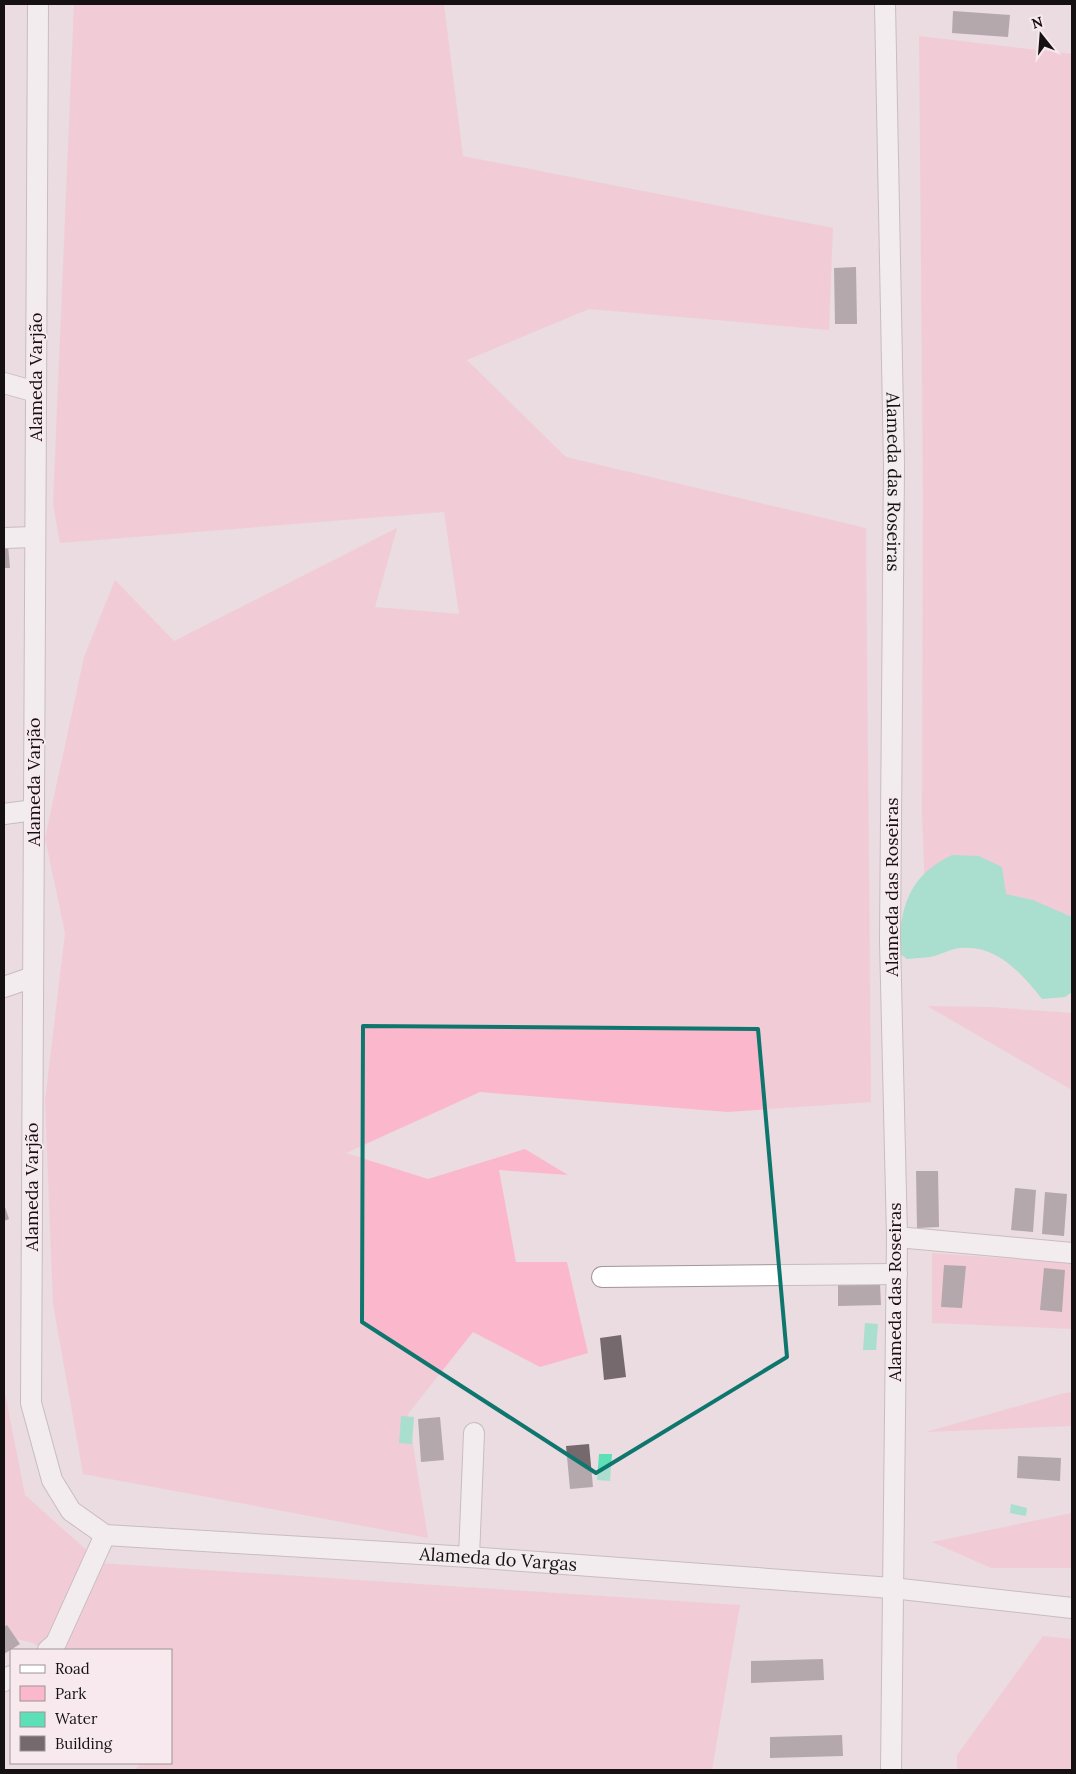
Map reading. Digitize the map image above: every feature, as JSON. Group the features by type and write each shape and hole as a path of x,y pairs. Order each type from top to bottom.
{"street":[{"name":"Alameda Varjão","path":"38,4 31,1403 52,1480 70,1511 105,1535"},
{"name":"Alameda das Roseiras","path":"885,4 894,465 890,940 897,1274 892,1588 892,1770"},
{"path":"4,383 36,392"},
{"path":"4,538 35,536"},
{"path":"4,814 34,810"},
{"path":"4,987 33,977"},
{"path":"897,1237 1072,1253"},
{"path":"602,1277 897,1274"},
{"path":"469,1557 474,1433"},
{"path":"49,1649 56,1643 105,1535"},
{"name":"Alameda do Vargas","path":"105,1535 469,1557 892,1588 1072,1608"}],"highlighted area":[{"path":"363,1026 758,1029 787,1357 596,1473 362,1322"}],"green space":[{"path":"74,4 444,4 463,156 833,228 829,330 589,309 467,360 566,457 866,528 871,1102 728,1112 480,1092 346,1153 428,1179 525,1149 568,1175 499,1170 516,1262 567,1262 588,1353 540,1367 473,1332 408,1414 428,1538 83,1474 53,1304 45,1101 65,933 45,838 84,657 115,580 174,641 397,528 375,607 459,614 444,512 60,543 53,504"},
{"path":"919,36 1072,54 1072,943 925,892 922,811 923,495"},
{"path":"927,1006 990,1007 1072,1013 1072,1090"},
{"path":"932,1253 1072,1263 1072,1329 932,1323"},
{"path":"4,1388 25,1495 101,1563 740,1605 712,1770 135,1770 140,1764 172,1764 172,1649 42,1649 33,1643 4,1636"},
{"path":"1072,1392 1072,1426 926,1432 1061,1394"},
{"path":"1072,1513 1072,1568 991,1568 932,1542"},
{"path":"1043,1636 1072,1639 1072,1770 957,1770 957,1755"}],"water":[{"path":"952,855 979,856 1002,867 1006,894 1033,900 1072,917 1072,992 1065,997 1042,999 1026,980 1007,963 986,951 973,948 960,948 930,957 907,959 899,953 902,922 909,895 925,873 937,863"},
{"path":"865,1323 878,1324 876,1350 863,1350"},
{"path":"401,1416 414,1417 412,1444 399,1443"},
{"path":"599,1454 612,1454 610,1481 597,1480"},
{"path":"1011,1504 1027,1508 1026,1516 1010,1513"}],"building":[{"path":"953,11 1010,15 1008,37 952,33"},
{"path":"856,267 857,324 835,324 834,268"},
{"path":"4,545 8,545 10,568 4,568"},
{"path":"916,1171 938,1171 939,1227 917,1228"},
{"path":"1015,1188 1036,1190 1033,1232 1011,1230"},
{"path":"1045,1192 1067,1194 1064,1236 1042,1234"},
{"path":"4,1204 9,1219 4,1221"},
{"path":"944,1265 966,1266 962,1308 941,1307"},
{"path":"1044,1268 1065,1270 1062,1312 1040,1310"},
{"path":"880,1284 881,1305 838,1306 838,1285"},
{"path":"621,1335 626,1377 604,1380 600,1338"},
{"path":"440,1417 444,1460 421,1462 418,1419"},
{"path":"589,1444 593,1487 570,1489 566,1446"},
{"path":"1018,1456 1061,1458 1060,1481 1017,1478"},
{"path":"7,1625 20,1644 4,1654 4,1627"},
{"path":"823,1659 824,1680 751,1683 751,1661"},
{"path":"842,1735 843,1756 770,1758 770,1737"}]}
